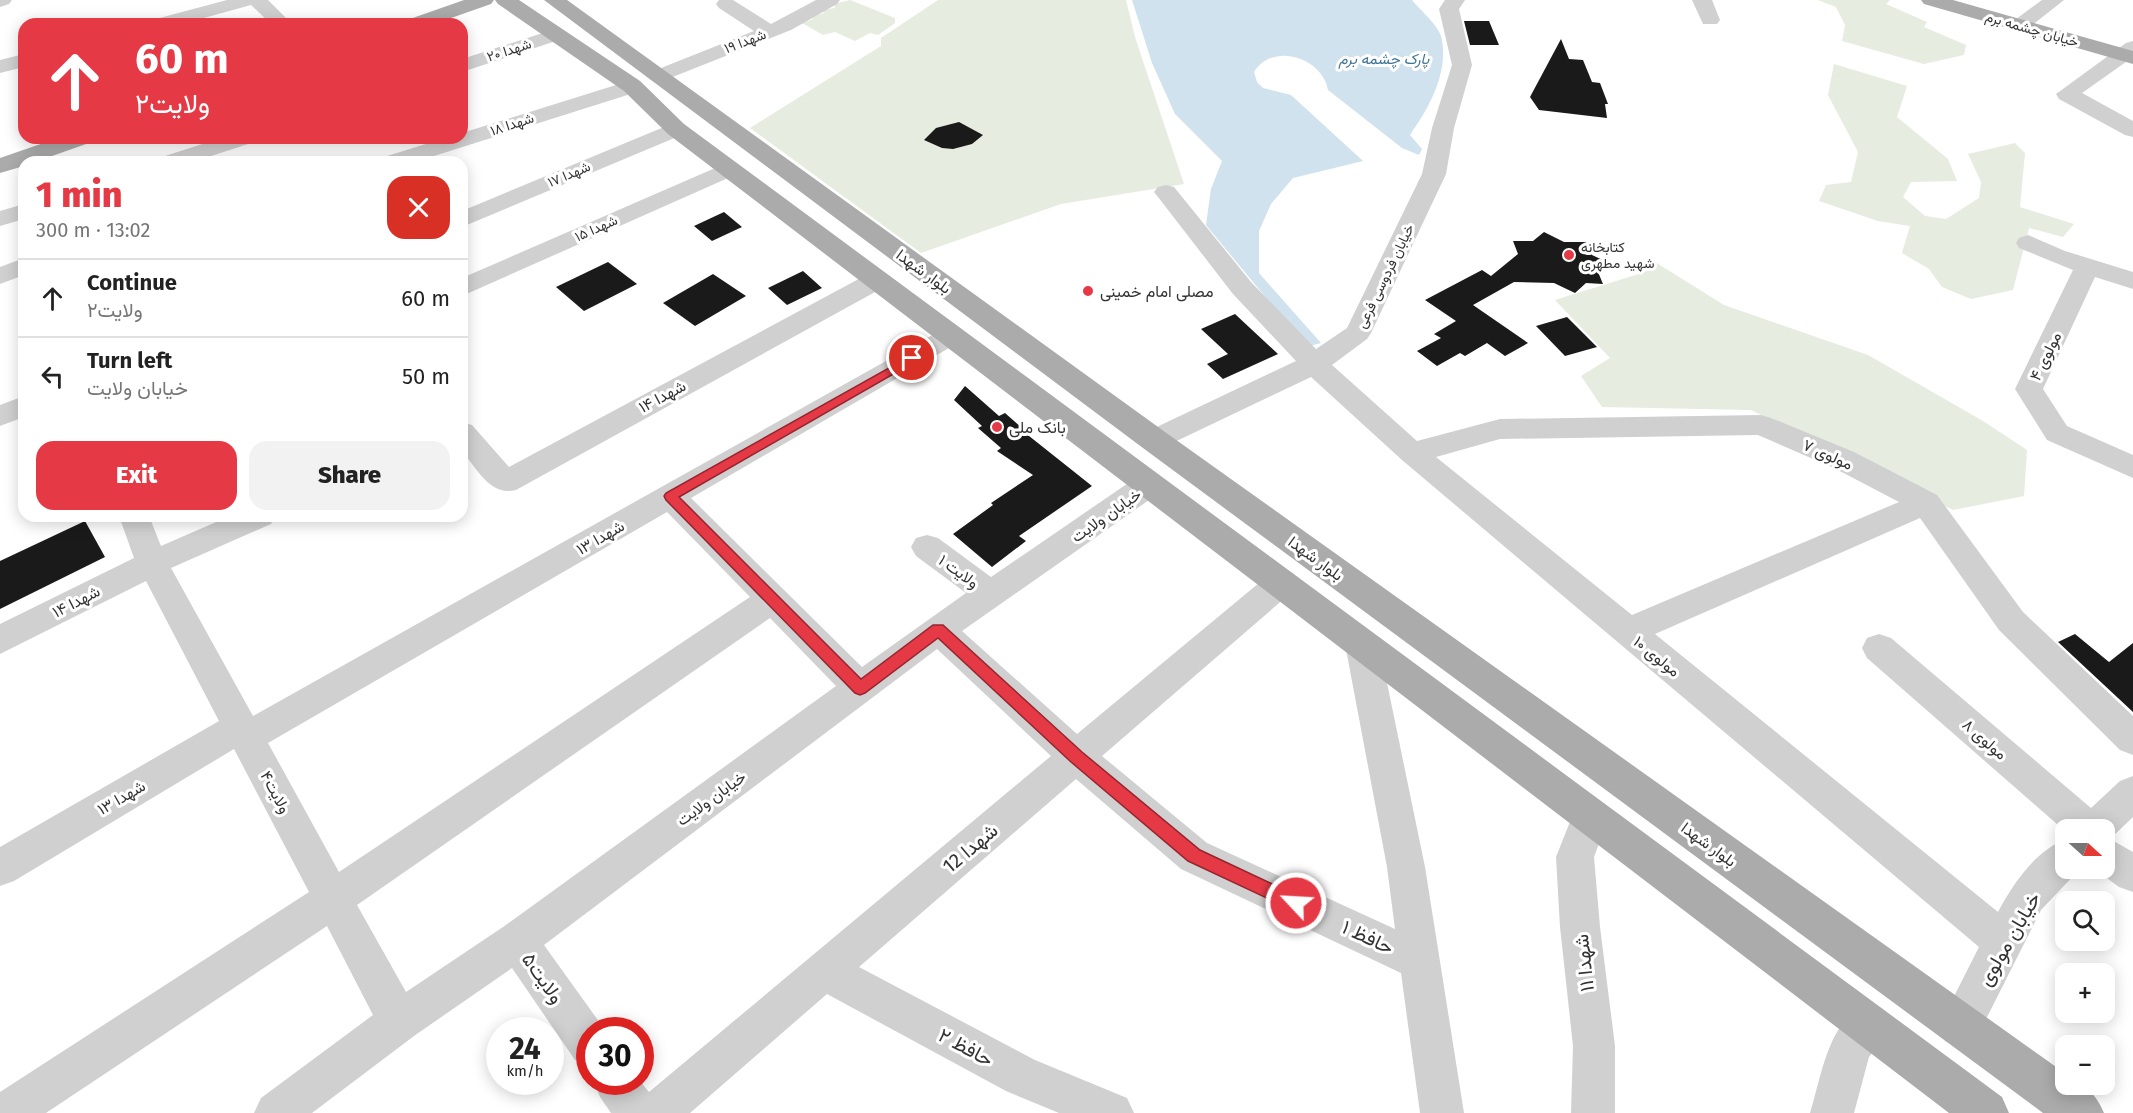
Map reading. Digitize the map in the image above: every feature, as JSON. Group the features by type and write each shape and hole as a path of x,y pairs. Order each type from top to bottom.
{"main road":[{"path":"432,18 484,0"},
{"name":"بلوار شهدا","path":"505,0 555,35 645,81 810,187 1154,440 2081,1113"},
{"name":"بلوار شهدا","path":"554,0 645,81 676,129 1986,1113"},
{"name":"خیابان چشمه برم","path":"1931,0 2019,26 2130,54"},
{"path":"29,156 64,144"},
{"path":"0,166 18,160"},
{"path":"771,200 776,190 788,186 810,187"}],"street":[{"path":"182,18 249,0"},
{"path":"258,0 276,18"},
{"name":"شهدا ۱۹","path":"645,81 770,32 830,0"},
{"name":"خیابان فردوسی فرعی","path":"1154,440 1314,364 1358,333 1434,174 1443,128 1462,65 1449,9 1455,0"},
{"path":"1702,0 1710,20"},
{"path":"2019,26 2055,0"},
{"path":"726,4 770,32"},
{"name":"شهدا ۲۰","path":"468,64 555,35"},
{"path":"2130,54 2067,94 2133,129"},
{"path":"0,67 18,62"},
{"name":"شهدا ۱۸","path":"468,138 645,81"},
{"name":"شهدا ۱۷","path":"468,217 676,129"},
{"path":"189,156 225,144"},
{"name":"شهدا ۱۸","path":"411,156 448,144"},
{"name":"شهدا ۱۵","path":"468,285 729,169"},
{"name":"مولوی ۱۰","path":"1166,192 1242,288 1314,364 1412,453 2004,942"},
{"path":"0,219 18,213"},
{"path":"2028,243 2087,267 2133,281"},
{"name":"مولوی ۴","path":"2087,267 2029,389 2057,433 2133,467"},
{"path":"0,276 18,268"},
{"name":"شهدا ۱۴","path":"468,446 505,482 877,280"},
{"name":"شهدا ۱۳","path":"0,868 670,496 952,335"},
{"path":"0,416 18,408"},
{"name":"مولوی ۷","path":"1412,453 1500,429 1761,425 1844,460 1926,503 2011,621 2133,739"},
{"name":"خیابان ولایت","path":"276,1113 399,1021 516,940 938,630 1148,485"},
{"path":"670,496 860,688"},
{"path":"1627,632 1926,503"},
{"path":"136,522 152,563"},
{"name":"شهدا ۱۴","path":"0,640 152,563 246,522"},
{"name":"ولایت ۱","path":"927,547 991,594"},
{"name":"ولایت۴","path":"152,563 399,1021"},
{"name":"شهدا 12","path":"657,1113 1282,582"},
{"path":"6,1113 333,899 773,599"},
{"name":"حافظ ۱","path":"938,630 1077,757 1194,856 1420,961"},
{"path":"1362,644 1406,867 1442,1113"},
{"name":"مولوی ۸","path":"1879,648 2078,819"},
{"path":"2103,819 2133,793"},
{"name":"شهدا ۱۱","path":"1590,816 1575,857 1594,1046 1593,1113"},
{"path":"2115,862 2133,874"},
{"name":"خیابان مولوی","path":"1960,1026 2027,897 2055,868"},
{"name":"ولایت۵","path":"516,940 576,1024"},
{"name":"حافظ ۲","path":"825,971 1021,1076 1112,1113"},
{"path":"1832,1113 1851,1047 1868,1024"},
{"path":"625,1095 638,1113"}],"shaded area":[{"path":"850,0 895,18 895,23 878,35 870,33 855,41 835,32 823,35 802,23 824,13 822,10 835,8 834,4"},
{"path":"938,0 1126,0 1135,37 1184,184 1061,204 921,253 750,128 881,46 881,38"},
{"path":"1818,0 1890,0 1886,4 1927,22 1924,27 1966,45 1964,55 1924,64 1842,41 1845,25 1836,7"},
{"path":"1834,64 1907,86 1897,117 1948,159 1957,181 1911,182 1903,197 1925,216 1946,219 1979,198 1981,182 1968,154 2015,143 2025,153 2020,207 2074,224 2063,237 2029,228 2013,290 1971,299 1942,287 1929,269 1902,253 1910,226 1878,221 1819,201 1826,185 1851,182 1858,152 1828,95"},
{"path":"1655,262 1724,305 1868,355 1983,421 2027,450 2024,496 1953,510 1751,410 1602,407 1581,376 1610,358 1555,300 1645,272"}],"water":[{"name":"پارک چشمه برم","path":"1132,0 1412,0 1439,31 1443,49 1440,76 1431,101 1410,135 1422,149 1419,155 1402,148 1328,90 1317,69 1307,62 1296,57 1273,57 1262,63 1254,72 1257,82 1263,88 1291,95 1363,161 1293,178 1271,204 1259,231 1259,273 1321,343 1309,346 1281,316 1206,225 1211,189 1222,161 1175,114 1152,63"}],"building":[{"path":"1464,21 1489,21 1499,45 1470,45"},
{"path":"1561,39 1569,59 1583,60 1592,82 1600,83 1608,104 1605,104 1607,118 1539,110 1530,97"},
{"path":"959,122 983,135 972,144 953,149 942,148 924,140 936,128"},
{"path":"724,212 742,227 712,241 694,226"},
{"path":"1544,232 1564,242 1586,242 1592,255 1609,263 1598,272 1603,284 1586,283 1575,293 1554,283 1514,282 1473,305 1528,343 1505,356 1487,343 1465,356 1460,353 1437,366 1417,351 1441,338 1434,334 1456,321 1425,300 1482,270 1491,276 1518,254 1513,241 1533,241"},
{"path":"608,262 637,284 584,311 556,287"},
{"path":"803,271 822,288 787,305 768,288"},
{"path":"713,274 746,296 695,326 663,303"},
{"path":"1235,314 1278,354 1223,379 1207,364 1228,354 1201,329"},
{"path":"1567,317 1597,347 1565,356 1536,326"},
{"path":"965,386 999,416 1005,413 1021,427 1019,428 1092,486 1019,536 1026,541 992,567 953,534 993,505 991,503 1033,475 997,451 1001,448 978,428 982,426 954,400"},
{"path":"83,522 86,522 105,557 0,609 0,561"},
{"path":"2075,634 2109,662 2133,643 2133,712 2058,642"}],"place":[{"name":"کتابخانه شهید مطهری","path":"1569,255"},
{"name":"مصلی امام خمینی","path":"1088,291"},
{"name":"بانک ملی","path":"997,427"}],"route":[{"path":"912,358 670,496 860,688 938,630 1077,757 1194,856 1296,903"}]}
